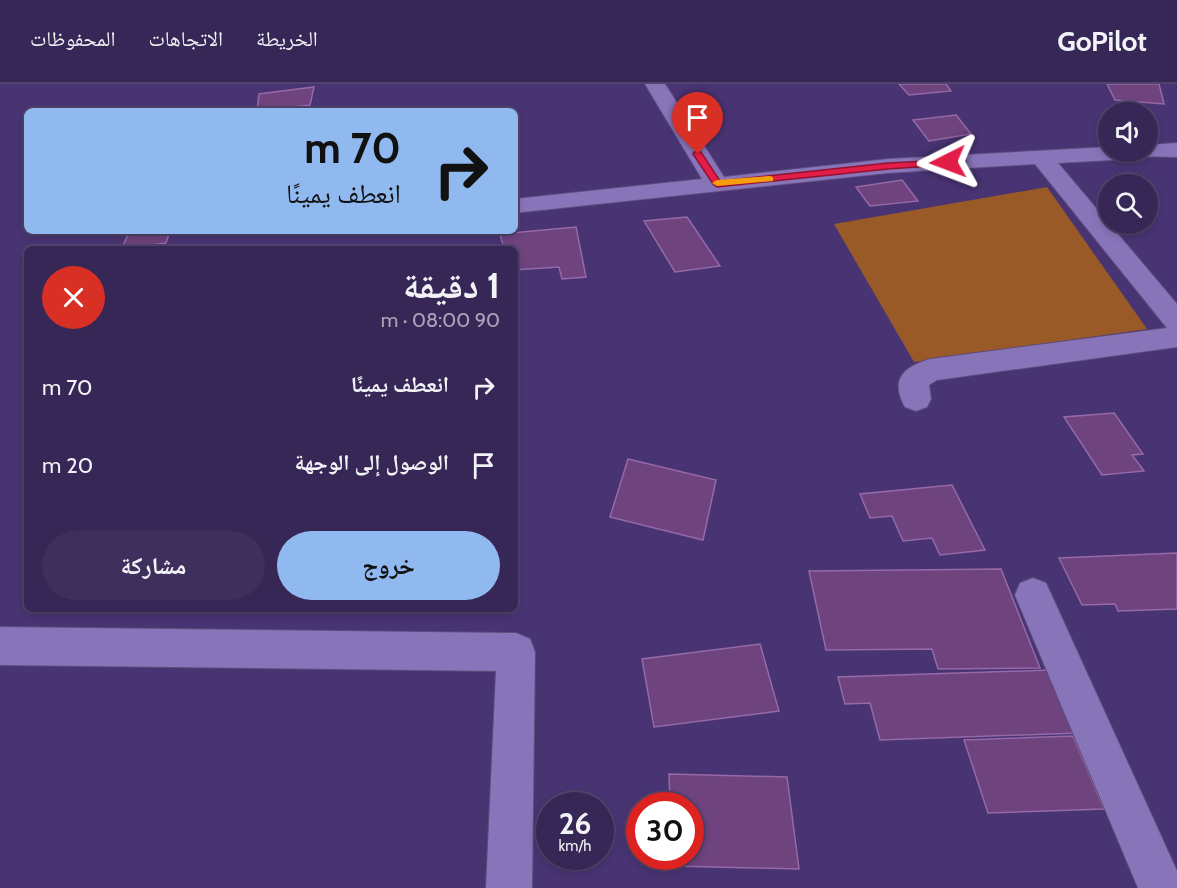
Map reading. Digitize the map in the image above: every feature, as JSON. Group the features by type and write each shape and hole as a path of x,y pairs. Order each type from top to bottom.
{"street":[{"path":"655,84 717,184"},
{"path":"1158,151 1177,150"},
{"path":"518,206 888,166 1098,154"},
{"path":"1041,157 1177,322"},
{"path":"916,399 913,381 930,370 1177,337"},
{"path":"1033,595 1161,888"},
{"path":"0,646 516,652 509,888"}],"shaded area":[{"path":"1047,187 1147,329 914,362 834,224"}],"building":[{"path":"899,84 946,84 951,91 909,95"},
{"path":"1107,84 1159,84 1164,104 1158,102 1115,100"},
{"path":"314,87 310,105 257,108 259,94"},
{"path":"956,115 971,134 929,141 913,120"},
{"path":"902,180 918,201 870,206 856,187"},
{"path":"687,217 720,266 675,272 644,221"},
{"path":"576,227 586,277 562,279 559,267 518,270 518,246 503,246 500,234"},
{"path":"128,234 169,234 166,243 122,246"},
{"path":"1114,413 1143,454 1132,455 1144,471 1102,475 1064,417"},
{"path":"628,459 716,480 703,540 610,517"},
{"path":"952,485 985,550 940,555 932,538 903,541 892,516 870,518 860,494"},
{"path":"1177,553 1177,609 1118,611 1115,604 1082,605 1059,558"},
{"path":"1001,569 1040,668 938,669 932,649 826,650 809,571"},
{"path":"760,644 779,711 654,727 642,659"},
{"path":"1051,670 1078,733 880,740 870,703 845,704 838,677"},
{"path":"1073,736 1104,809 988,813 964,740"},
{"path":"669,774 787,777 799,869 704,867 704,792 670,792"}],"slow traffic":[{"path":"717,183 770,179"}],"route":[{"path":"698,154 717,184 948,162"}]}
